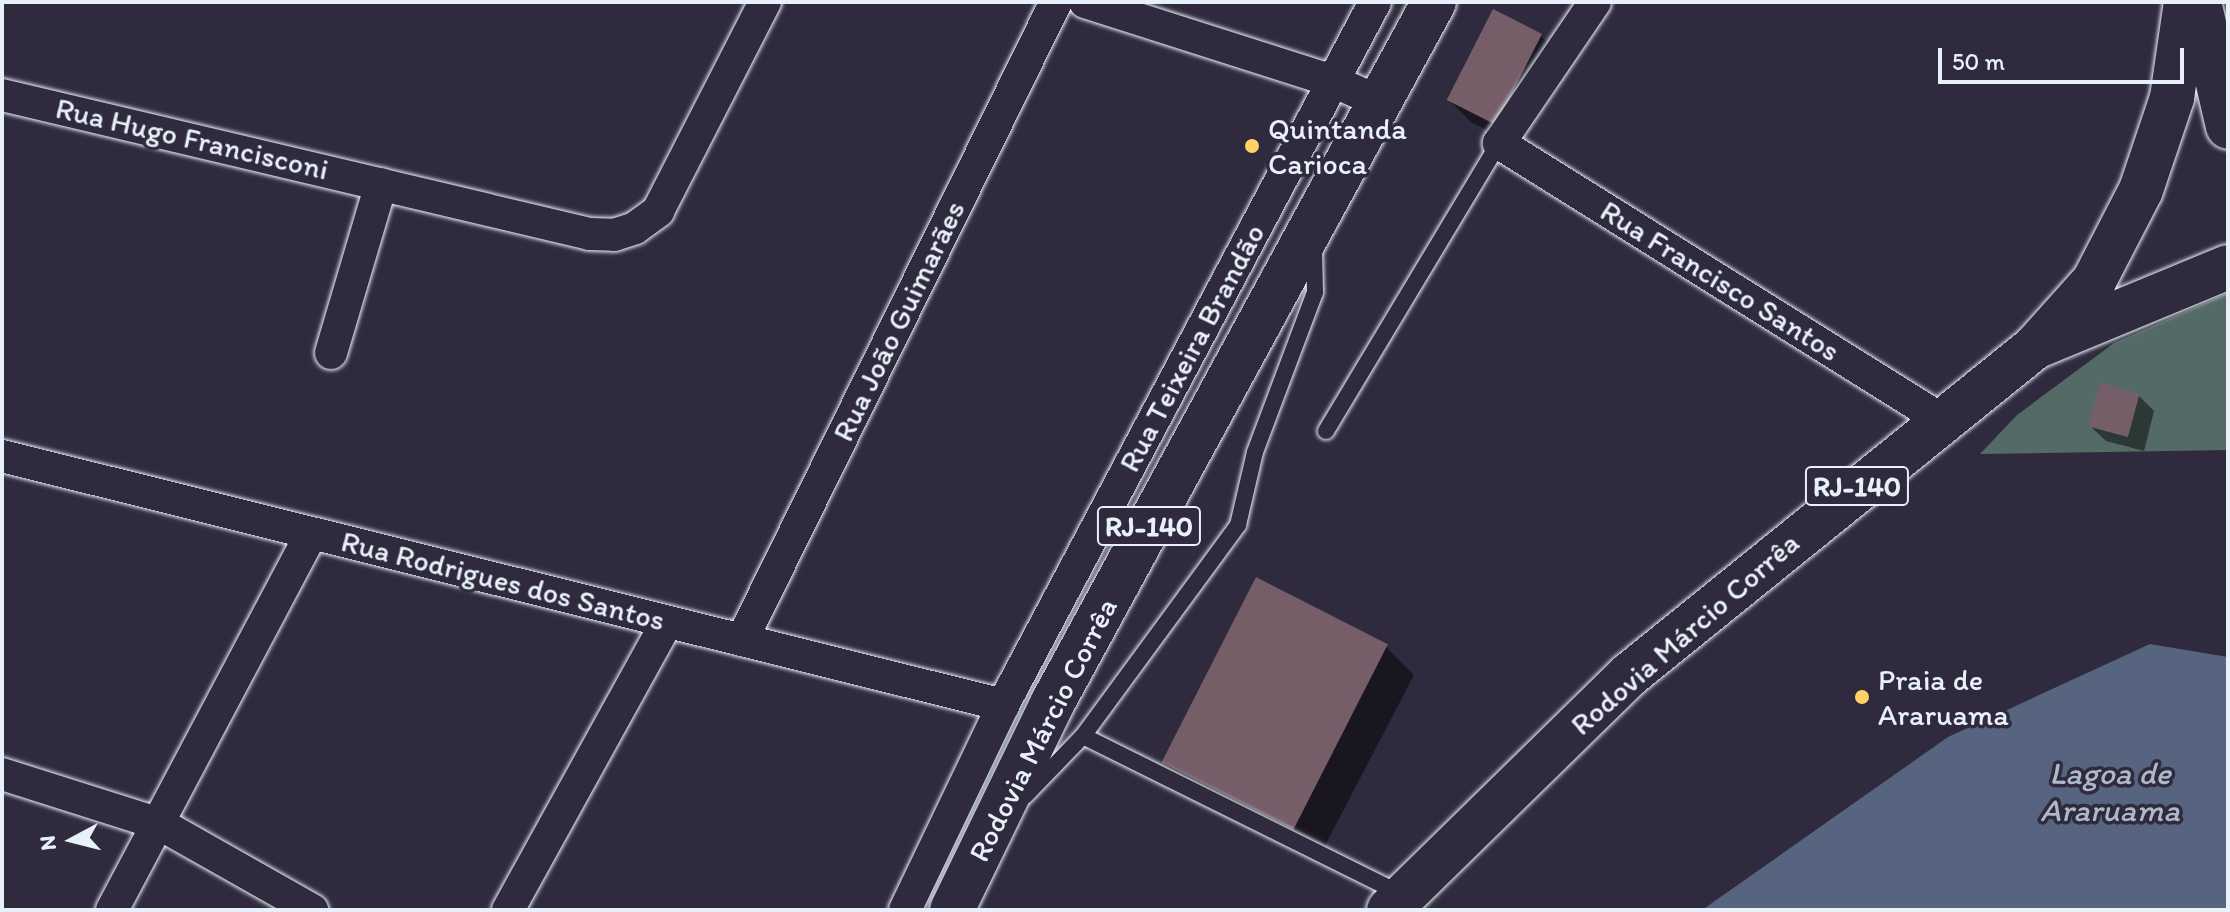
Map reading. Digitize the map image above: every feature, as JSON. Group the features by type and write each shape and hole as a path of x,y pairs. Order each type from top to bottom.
{"main road":[{"name":"Rodovia Márcio Corrêa","path":"952,910 1053,702 1377,101 1434,2"},
{"name":"Rodovia Márcio Corrêa","path":"1396,903 1629,675 2035,347 2094,281 2141,190 2172,98 2186,2"},
{"path":"2199,2 2228,127"},
{"path":"2035,347 2228,267"}],"street":[{"name":"Rua Hugo Francisconi","path":"2,95 590,234 635,228 658,211 765,2"},
{"name":"Rua João Guimarães","path":"742,640 1056,2"},
{"path":"1085,2 1333,81 1377,101"},
{"name":"Rua Teixeira Brandão","path":"905,910 1003,705 1375,2"},
{"path":"1499,143 1595,2"},
{"name":"Rua Francisco Santos","path":"1499,143 1942,420"},
{"path":"331,353 381,184"},
{"name":"Rua Rodrigues dos Santos","path":"2,456 1003,705"},
{"path":"112,910 311,534"},
{"path":"508,910 667,622"},
{"path":"2,774 160,824 312,910"}],"lane":[{"path":"1326,431 1499,143"},
{"path":"989,833 1083,736 1238,525 1255,452 1315,292 1314,221"},
{"path":"1083,736 1396,903"}],"green space":[{"path":"2228,293 2228,450 1980,454 2017,415 2114,343"}],"water":[{"name":"Lagoa de Araruama","path":"2150,644 2228,657 2228,910 1702,910 1948,737"}],"building":[{"path":"1493,9 1542,34 1496,125 1447,100"},
{"path":"2100,383 2140,394 2128,437 2088,426"},
{"path":"1256,577 1388,644 1293,830 1162,762"}],"place":[{"name":"Quintanda Carioca","path":"1252,146"},
{"name":"Praia de Araruama","path":"1862,697"}]}
